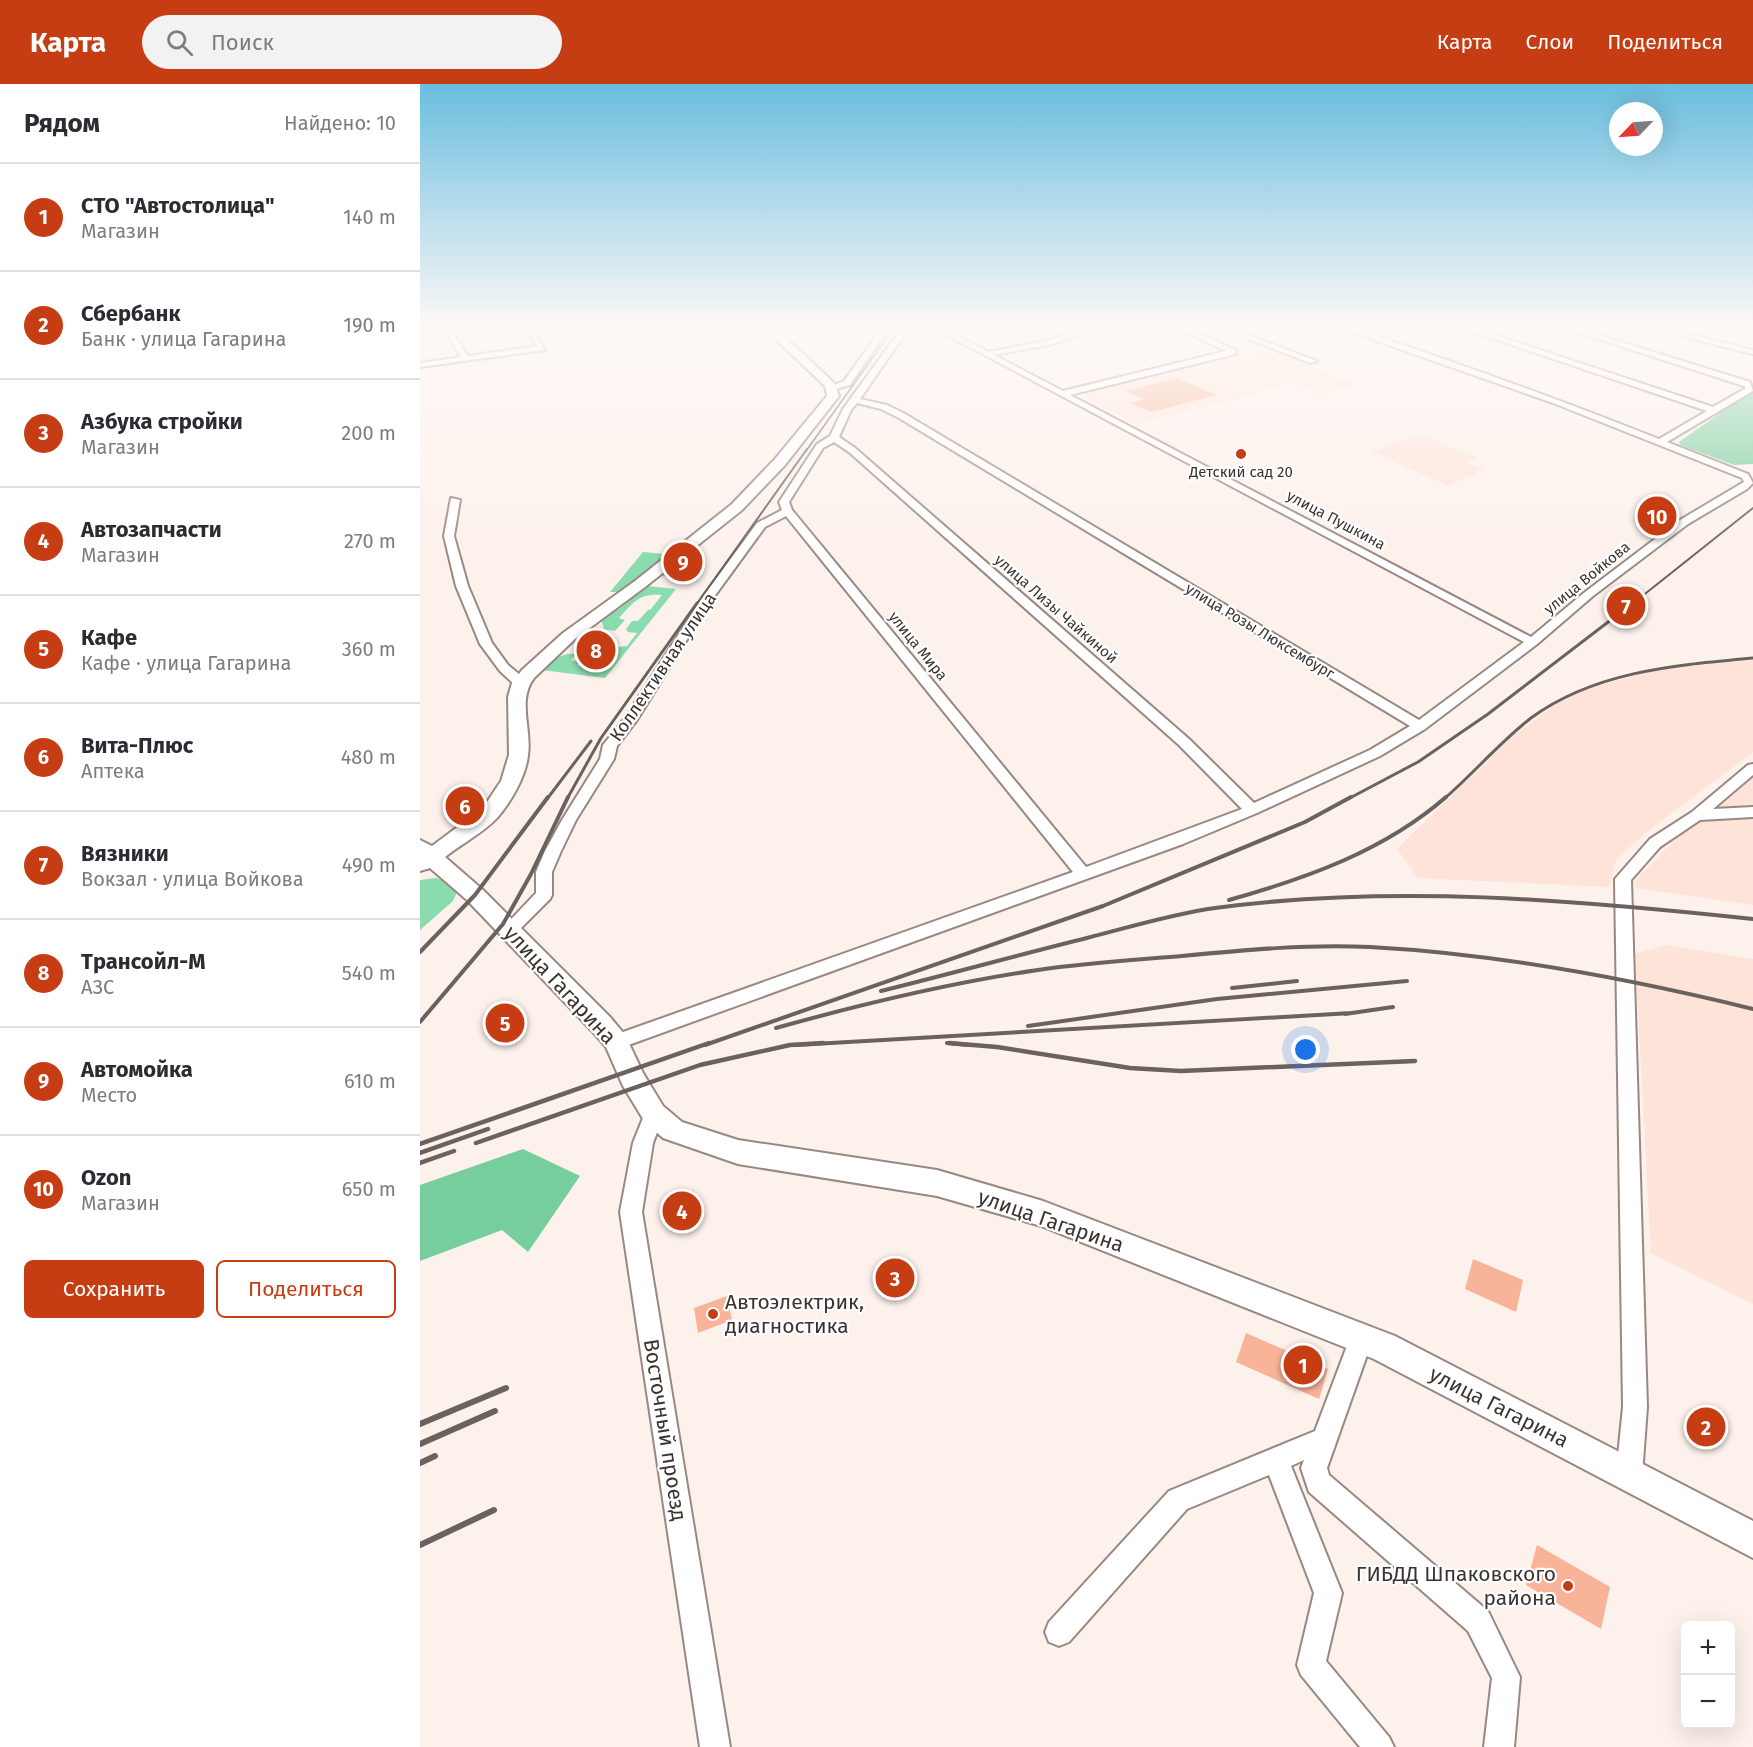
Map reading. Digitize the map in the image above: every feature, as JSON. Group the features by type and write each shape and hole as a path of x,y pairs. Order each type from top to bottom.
{"main road":[{"path":"424,857 489,813 511,781 519,755 517,697 521,683 569,636 640,584 737,507 780,462 825,406"},
{"name":"улица Гагарина","path":"424,857 475,896 545,964 616,1042 632,1078 654,1114 673,1130 738,1152 937,1183 1043,1214 1394,1353 1753,1540"}],"street":[{"path":"787,511 784,502 820,446 834,438 850,406"},
{"name":"улица Розы Люксембург","path":"878,406 902,416 1420,726"},
{"name":"улица Пушкина","path":"1086,406 1532,642"},
{"name":"улица Войкова","path":"1532,642 1589,594 1684,522 1749,482 1745,476 1662,441 1565,406"},
{"path":"1700,406 1713,410"},
{"path":"1662,441 1720,406"},
{"name":"улица Лизы Чайкиной","path":"834,438 861,458 1184,742 1252,810"},
{"path":"455,500 449,536 462,586 486,644 504,668 521,683"},
{"name":"улица Мира","path":"787,511 1082,873"},
{"name":"Коллективная улица","path":"509,930 544,896 544,872 569,820 607,759 610,745 635,711 706,600 761,525 787,511"},
{"path":"616,1042 1178,840 1252,810 1375,753 1420,726 1532,642"},
{"path":"1629,1475 1635,1407 1623,879 1655,843 1697,815 1753,768"},
{"path":"1697,815 1753,812"},
{"name":"Восточный проезд","path":"654,1114 643,1143 631,1212 715,1747"},
{"path":"1361,1338 1314,1468 1318,1482 1478,1621 1506,1677 1499,1747"},
{"path":"1059,1632 1178,1500 1325,1439"},
{"path":"1276,1459 1328,1593 1311,1665 1379,1747"}],"shaded area":[{"path":"1099,406 1210,406 1135,424"},
{"path":"1420,434 1477,458 1467,462 1484,470 1447,485 1371,452"},
{"path":"1753,660 1753,752 1653,827 1616,859 1609,887 1418,878 1397,849 1514,735 1562,700 1590,688 1660,669"},
{"path":"1753,773 1753,905 1636,888 1635,881 1678,836"},
{"path":"1665,945 1753,959 1753,1304 1651,1253 1635,954"}],"green space":[{"path":"1731,406 1753,406 1753,464 1734,465 1680,445 1679,442"},
{"path":"643,552 664,554 665,558 618,592 610,592"},
{"path":"647,586 676,589 605,678 542,670 566,654 576,654 571,660 580,662 577,665 594,668 611,648 627,646 637,633 628,632 626,629 632,621 638,621 651,609 662,595 642,597 638,600 619,618 625,620 615,631 604,629 601,619 619,609"},
{"path":"436,878 450,882 458,890 453,901 420,930 420,880"},
{"path":"523,1149 580,1176 528,1252 502,1230 420,1261 420,1185"}],"building":[{"path":"1137,406 1176,406 1151,412"},
{"path":"692,552 696,556 674,577 662,576"},
{"path":"693,1190 700,1222 671,1232 665,1200"},
{"path":"1473,1259 1523,1280 1516,1312 1465,1289"},
{"name":"Автоэлектрик, диагностика","path":"727,1296 732,1320 698,1333 694,1308"},
{"path":"1246,1333 1328,1369 1319,1399 1236,1362"},
{"name":"ГИБДД Шпаковского района","path":"1537,1545 1610,1587 1601,1629 1526,1585"}],"railway":[{"path":"806,451 838,406"},
{"path":"696,605 807,449"},
{"path":"1631,605 1753,508"},
{"path":"567,798 601,738 697,603"},
{"path":"1348,799 1418,762 1488,714 1633,603"},
{"path":"1444,799 1531,718 1556,702 1582,690 1638,673 1753,658"},
{"path":"547,799 591,741"},
{"path":"420,952 475,895 548,797"},
{"path":"705,1045 1103,906 1305,822 1351,797"},
{"path":"1229,900 1316,872 1371,848 1397,833 1446,797"},
{"path":"420,1022 503,924 531,874 567,798"},
{"path":"881,991 1167,917 1215,908 1282,901 1349,897 1484,897 1619,906 1753,919"},
{"path":"776,1028 906,995 1038,970 1276,948 1323,946 1419,950 1563,969 1658,987 1753,1009"},
{"path":"1232,988 1297,981"},
{"path":"1028,1026 1217,999 1407,981"},
{"path":"1352,1013 1393,1007"},
{"path":"796,1045 1352,1013"},
{"path":"1345,1014 1352,1013"},
{"path":"420,1144 709,1043"},
{"path":"476,1143 700,1065 790,1045 823,1043"},
{"path":"947,1043 968,1045"},
{"path":"949,1043 997,1047 1130,1068 1181,1071 1415,1061"},
{"path":"420,1153 488,1129"},
{"path":"420,1163 454,1151"},
{"path":"420,1424 506,1388"},
{"path":"420,1444 495,1411"},
{"path":"420,1463 435,1456"},
{"path":"420,1545 494,1510"}],"place":[{"name":"Детский сад 20","path":"1241,454"},
{"name":"Ozon","path":"1657,516"},
{"name":"Автомойка","path":"683,562"},
{"name":"Вязники","path":"1626,606"},
{"name":"Трансойл-М","path":"596,650"},
{"name":"Вита-Плюс","path":"465,806"},
{"name":"Кафе","path":"505,1023"},
{"name":"Автозапчасти","path":"682,1211"},
{"name":"Азбука стройки","path":"895,1278"},
{"name":"Автоэлектрик, диагностика","path":"713,1314"},
{"name":"СТО \"Автостолица\"","path":"1303,1365"},
{"name":"Сбербанк","path":"1706,1427"},
{"name":"ГИБДД Шпаковского района","path":"1568,1586"}]}
